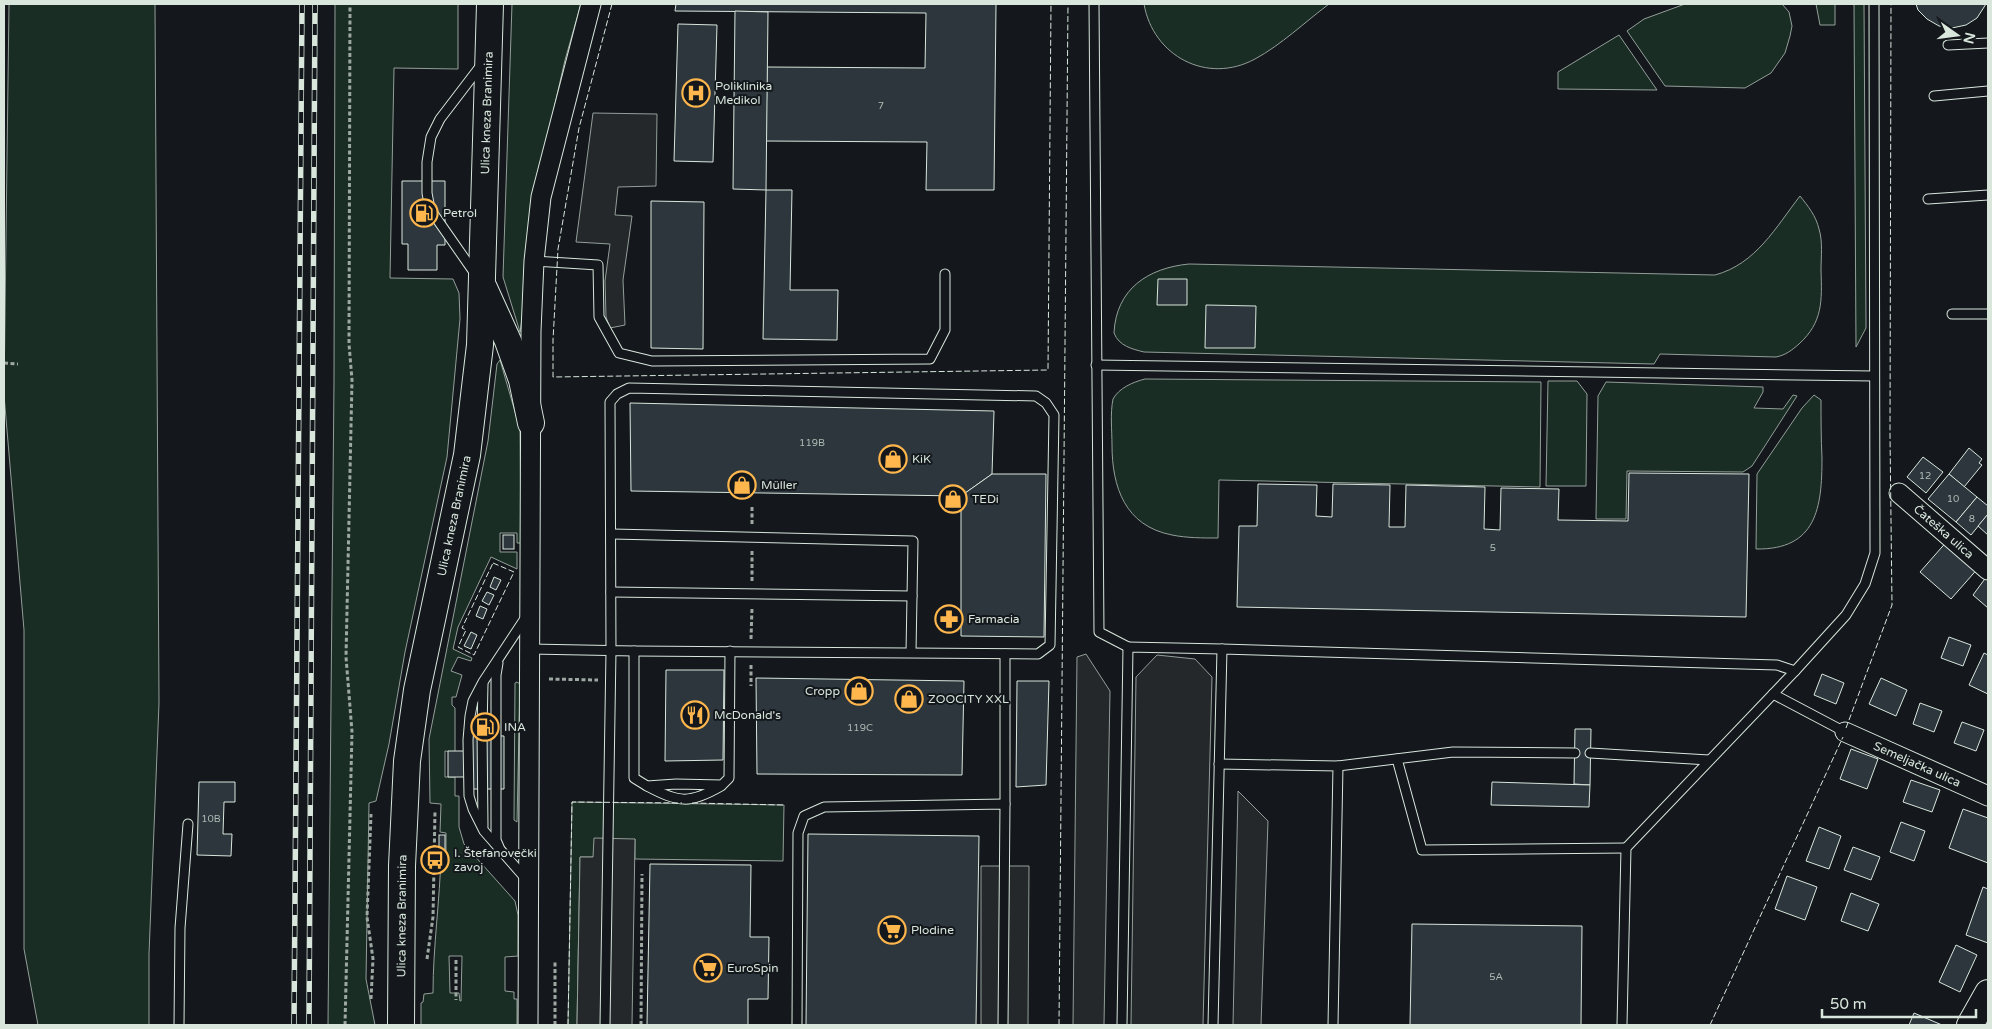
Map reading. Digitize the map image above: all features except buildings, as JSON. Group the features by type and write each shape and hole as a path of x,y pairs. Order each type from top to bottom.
{"main road":[{"name":"Ulica kneza Branimira","path":"401,1025 403,848 407,761 417,690 460,488 472,419 480,345 490,4"},
{"path":"482,285 508,341 522,380 531,423"},
{"path":"1970,1025 1988,993"}],"street":[{"path":"528,1025 531,331 534,260 541,197 591,4"},
{"name":"Čateška ulica","path":"1899,493 1988,570"},
{"name":"Semeljačka ulica","path":"1845,732 1988,796"}],"lane":[{"path":"1094,4 1099,632 1128,648 1777,665 1795,671"},
{"path":"1622,1025 1626,848 1846,615 1865,584 1875,553 1874,4"},
{"path":"1948,45 1988,43"},
{"path":"482,285 430,209 426,193 426,162 431,137 440,119 488,56"},
{"path":"1934,96 1988,92"},
{"path":"1928,199 1988,195"},
{"path":"534,260 598,265 600,317 619,354 652,362 930,359 945,330 945,274"},
{"path":"1952,314 1988,314"},
{"path":"1096,365 1874,376"},
{"path":"530,649 611,650 634,651 1038,654 1050,645 1054,415 1046,403 1036,396 629,388 617,394 610,402 612,534 611,650 605,1025"},
{"path":"612,534 913,541 911,652"},
{"path":"611,592 912,596"},
{"path":"530,611 484,682 474,701 470,716 468,740 469,796 472,809 484,831 530,884"},
{"path":"1122,1025 1128,648"},
{"path":"1213,1025 1222,649"},
{"path":"634,651 634,778 674,798 694,799 722,785 730,778 730,651"},
{"path":"1002,1025 1005,654"},
{"path":"499,659 496,675 496,840 499,848"},
{"path":"484,682 482,739 482,821 484,831"},
{"path":"1773,694 1845,732"},
{"path":"1220,764 1338,766 1453,752 1575,753"},
{"path":"1590,753 1709,760"},
{"path":"1397,759 1422,850 1626,848"},
{"path":"1332,1025 1338,766"},
{"path":"647,786 676,784 722,785"},
{"path":"797,1025 798,833 804,816 824,807 1005,804"},
{"path":"179,1025 180,928 188,824"}],"path":[{"path":"345,1025 352,732 346,656 352,380 348,344 350,4"},
{"path":"4,363 18,364"},
{"path":"545,679 598,680"},
{"path":"427,957 433,917 435,811"},
{"path":"371,814 367,917 373,959 371,999"},
{"path":"641,1025 642,874"},
{"path":"456,960 456,1000"},
{"path":"554,1025 555,962"}],"green space":[{"path":"9,4 155,4 159,703 149,954 149,1025 38,1025 24,949 24,630 4,395"},
{"path":"335,4 458,4 458,69 394,68 390,278 453,279 459,293 460,319 447,457 405,652 389,744 376,801 369,803 366,979 375,1025 328,1025 334,380"},
{"path":"512,4 581,4 565,60 532,205 524,270 523,312 520,332 503,277"},
{"path":"1144,4 1329,4 1284,40 1255,59 1237,66 1219,69 1201,67 1185,61 1170,51 1158,38 1149,22"},
{"path":"1685,4 1782,4 1789,12 1792,26 1785,53 1771,73 1745,88 1665,86 1627,31 1644,19"},
{"path":"1816,4 1835,4 1835,25 1820,25"},
{"path":"1854,4 1864,4 1866,328 1856,347"},
{"path":"1619,35 1657,90 1558,89 1558,72"},
{"path":"1800,196 1814,215 1820,234 1821,301 1817,319 1807,336 1791,350 1776,357 1660,354 1654,364 1144,352 1123,344 1114,333 1116,318 1121,304 1137,284 1160,270 1189,264 1715,275 1729,270 1754,253 1773,232"},
{"path":"500,360 520,429 521,543 517,543 517,533 500,533 500,552 517,552 517,569 491,557 458,627 453,649 472,658 471,661 458,657 451,671 462,675 456,697 452,697 452,705 455,708 455,752 445,751 445,777 455,777 455,796 459,796 459,827 464,844 515,901 518,915 518,956 505,957 505,991 514,992 514,999 517,999 517,1025 421,1025 421,1003 423,1002 424,994 433,993 441,854 446,853 446,833 440,832 441,804 430,803 429,739 488,441 497,364","holes":["449,956 462,956 461,1001 460,1001 459,993 450,993"]},
{"path":"1145,379 1541,382 1540,487 1219,480 1218,538 1172,535 1156,530 1132,514 1124,502 1115,476 1111,422 1113,399 1127,386"},
{"path":"1548,381 1577,381 1587,394 1586,486 1546,486"},
{"path":"1606,382 1763,387 1763,392 1754,408 1783,409 1793,395 1797,396 1752,466 1743,472 1627,471 1626,519 1596,519 1598,396"},
{"path":"1814,395 1821,400 1822,476 1817,509 1812,522 1804,534 1792,542 1776,547 1756,549 1757,474 1802,408"},
{"path":"515,683 520,684 517,822 514,820"},
{"path":"572,802 784,805 783,861 635,859 635,839 594,857 580,857 577,1025 568,1025"}],"shaded area":[{"path":"593,113 657,114 656,186 618,187 615,215 632,216 623,280 625,325 610,328 606,317 605,281 610,244 576,242"},
{"path":"1086,654 1110,691 1104,1025 1073,1025 1077,657"},
{"path":"1157,655 1195,659 1212,677 1203,1025 1131,1025 1136,677"},
{"path":"1238,791 1268,821 1261,1025 1233,1025"},
{"path":"594,838 635,839 632,1025 577,1025 580,857 593,857"},
{"path":"981,866 1029,866 1028,1025 981,1025"}],"railway":[{"path":"294,1025 302,4"},
{"path":"309,1025 315,4"}],"fence":[{"path":"612,4 579,128 558,249 553,377 1048,370 1051,4"},
{"path":"1059,1025 1068,4"},
{"path":"1846,728 1892,605 1890,434 1891,4"},
{"path":"493,563 514,572 474,655 458,647 466,630 462,628 493,563"},
{"path":"1710,1025 1843,737"},
{"path":"568,1025 572,802 682,803"},
{"path":"692,803 784,805"}],"place":[{"name":"Poliklinika Medikol","path":"696,93"},
{"name":"Petrol","path":"424,213"},
{"name":"KiK","path":"893,459"},
{"name":"Müller","path":"742,485"},
{"name":"TEDi","path":"953,499"},
{"name":"Farmacia","path":"949,619"},
{"name":"Cropp","path":"859,691"},
{"name":"ZOOCITY XXL","path":"909,699"},
{"name":"McDonald's","path":"695,715"},
{"name":"INA","path":"485,727"},
{"name":"I. Štefanovečki zavoj","path":"435,860"},
{"name":"Plodine","path":"892,930"},
{"name":"EuroSpin","path":"708,968"}]}
